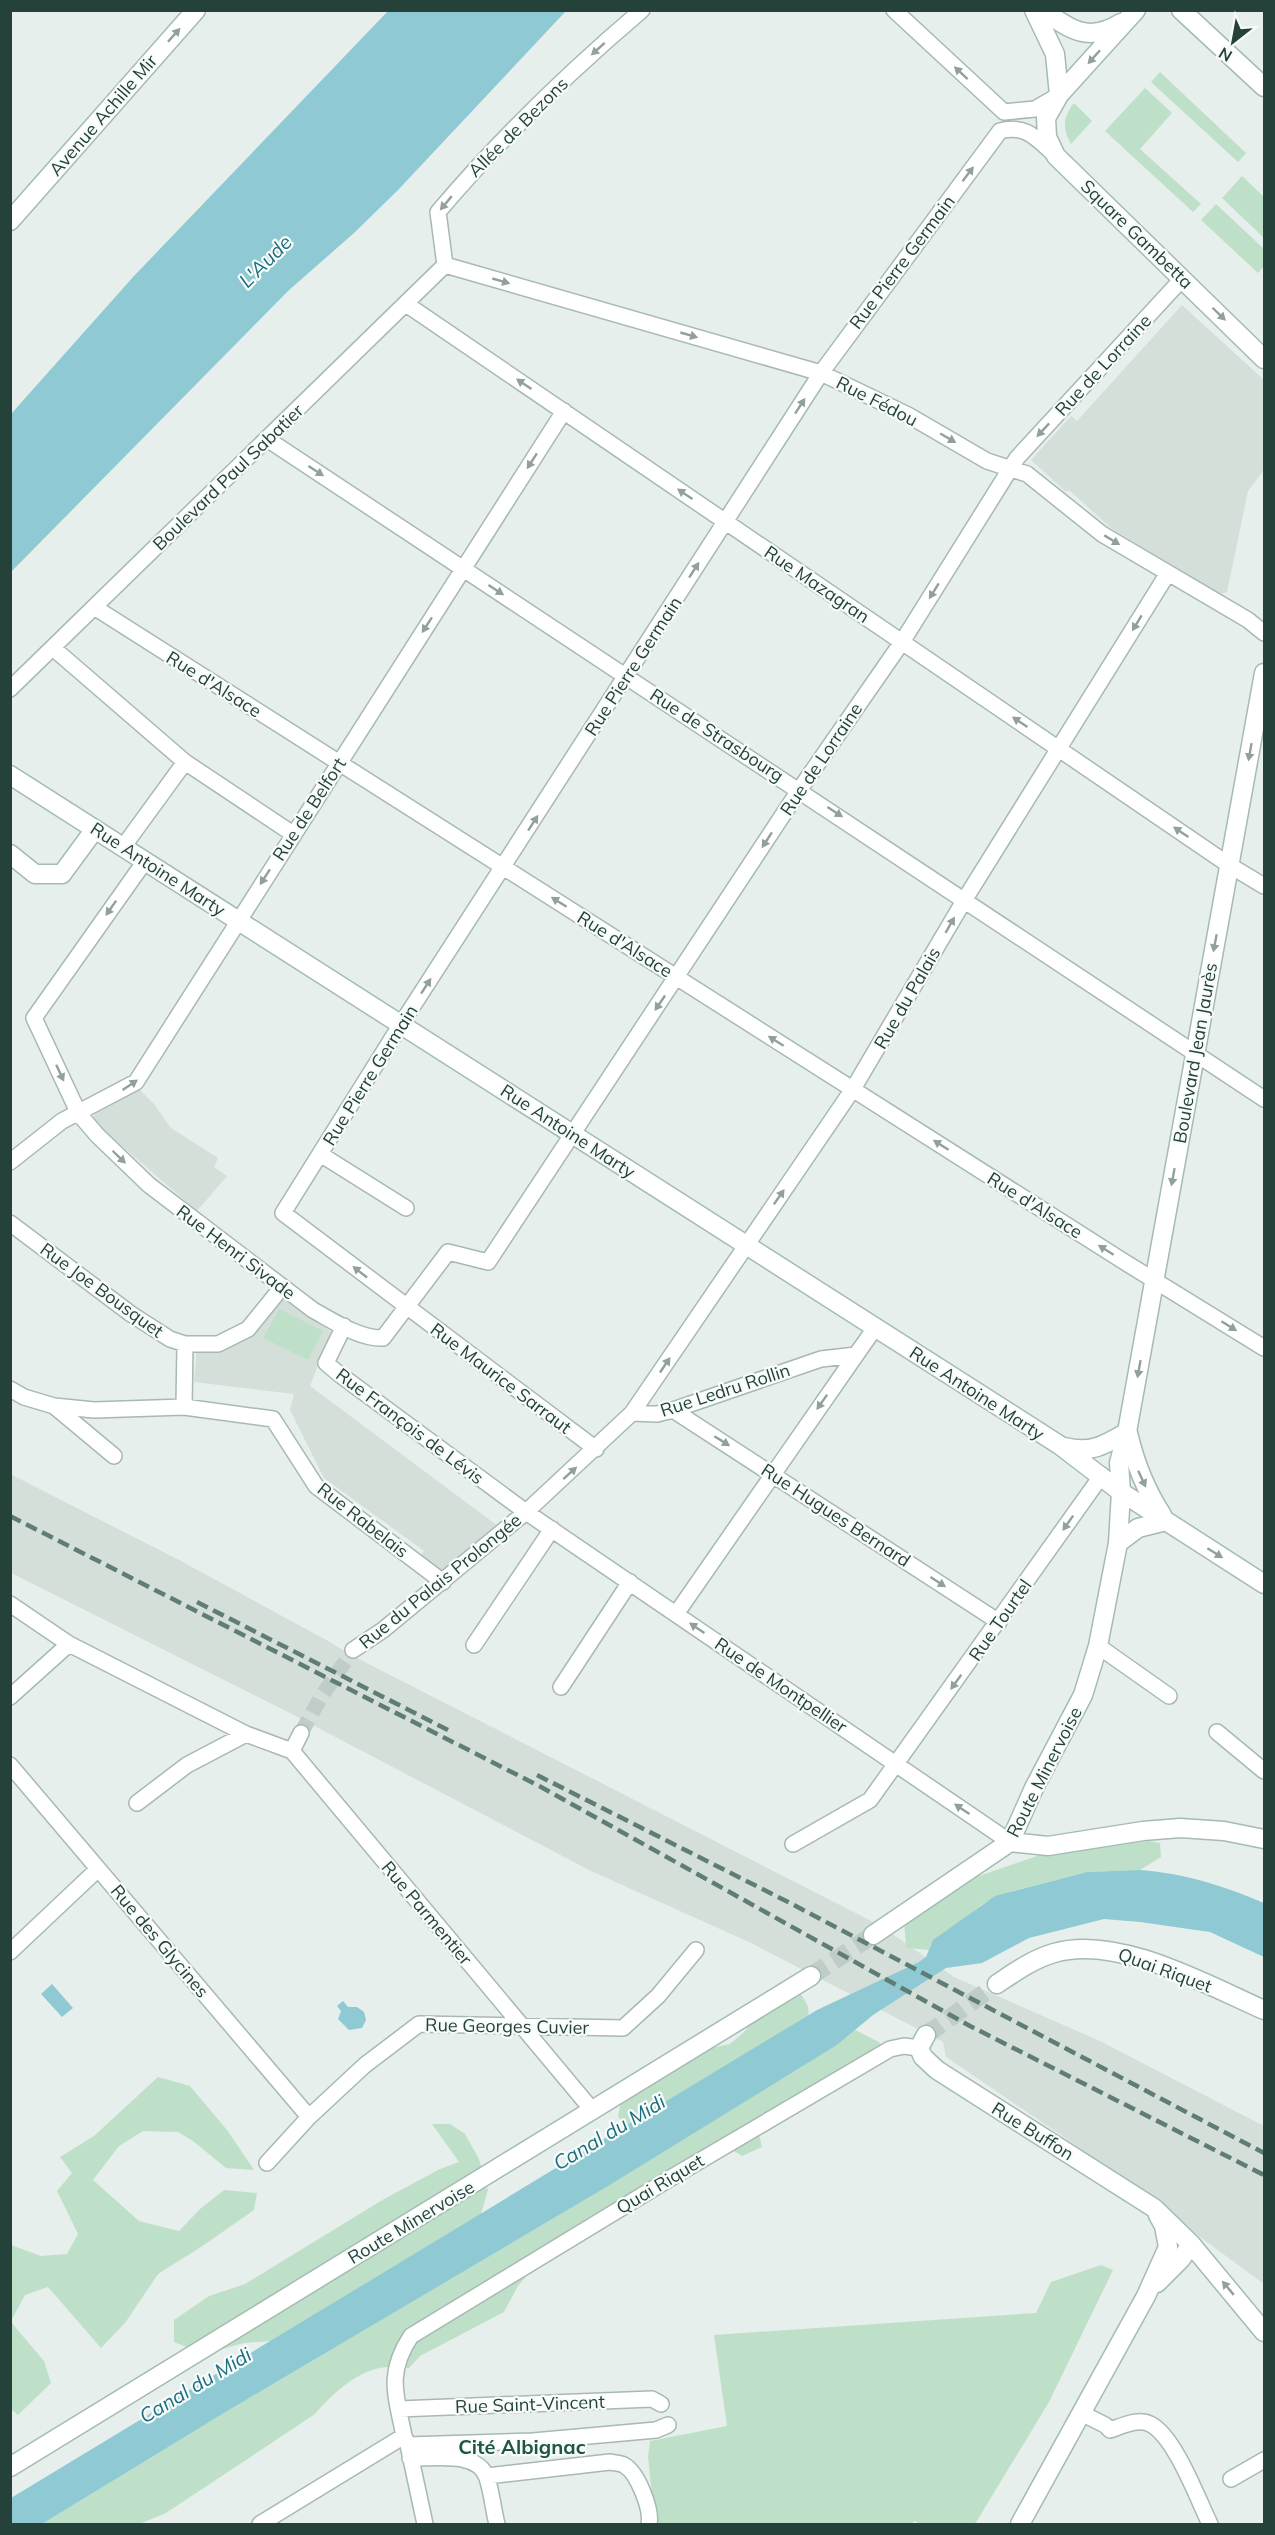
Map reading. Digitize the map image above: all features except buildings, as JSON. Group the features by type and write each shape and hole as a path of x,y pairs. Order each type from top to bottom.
{"main road":[{"name":"Avenue Achille Mir","path":"10,220 196,10"},
{"path":"1034,10 1055,54 1059,95"},
{"path":"1043,10 1066,27 1086,34 1110,30 1132,14"},
{"path":"1181,10 1264,87"},
{"name":"Square Gambetta","path":"1132,14 1059,95 1046,118 1047,137 1056,156 1264,359"},
{"name":"Boulevard Jean Jaurès","path":"1121,1492 1119,1463 1127,1432 1155,1281 1194,1053 1264,674"},
{"name":"Rue Antoine Marty","path":"10,775 1061,1446 1102,1475 1121,1492 1264,1584"},
{"path":"10,854 35,874 62,874 95,829"},
{"path":"1061,1446 1080,1451 1104,1445 1127,1432"},
{"name":"Boulevard Jean Jaurès","path":"1127,1432 1135,1463 1151,1498 1166,1521"},
{"name":"Route Minervoise","path":"873,1935 1010,1842 1034,1788 1083,1695 1098,1646 1118,1543 1121,1492"},
{"path":"1118,1543 1138,1528 1166,1521"},
{"path":"1010,1842 1048,1846 1143,1831 1180,1828 1224,1831 1264,1839"},
{"name":"Quai Riquet","path":"997,1984 1024,1966 1054,1953 1098,1949 1161,1965 1264,2010"},
{"name":"Route Minervoise","path":"10,2467 811,1976"},
{"name":"Rue Buffon","path":"922,2041 923,2057 937,2070 1154,2208 1191,2244 1264,2332"},
{"path":"1020,2524 1149,2290 1168,2247 1164,2226 1154,2208"},
{"path":"1149,2290 1181,2259 1191,2244"}],"street":[{"name":"Allée de Bezons","path":"445,265 438,212 550,93 642,10"},
{"path":"894,10 1004,112"},
{"name":"Square Gambetta","path":"1004,112 1035,109 1059,95"},
{"name":"Rue Pierre Germain","path":"283,1213 401,1025 821,373 1000,131 1004,112"},
{"path":"1000,131 1013,128 1027,131 1056,156"},
{"name":"Boulevard Paul Sabatier","path":"10,689 445,265"},
{"name":"Rue Fédou","path":"445,265 821,373 908,415 987,461 1027,474 1102,534 1248,620 1264,633"},
{"name":"Rue de Lorraine","path":"406,1308 448,1252 488,1262 800,789 902,642 1017,458 1182,279"},
{"name":"Rue Mazagran","path":"406,303 1229,865 1264,886"},
{"name":"Rue de Belfort","path":"10,1162 62,1121 136,1082 564,411"},
{"name":"Rue de Strasbourg","path":"267,439 800,789 1264,1099"},
{"name":"Rue du Palais","path":"632,1413 853,1089 965,899 1060,750 1168,573"},
{"name":"Rue d'Alsace","path":"94,607 1264,1348"},
{"path":"53,648 185,762 293,834"},
{"path":"123,847 185,762"},
{"name":"Rue Henri Sivade","path":"145,861 33,1018 79,1114 148,1185 313,1310 344,1326 376,1338 383,1338 406,1308"},
{"path":"320,1154 406,1208"},
{"name":"Rue Maurice Sarraut","path":"283,1213 406,1308 596,1449"},
{"name":"Rue Joe Bousquet","path":"10,1223 131,1314 170,1339 185,1344 218,1344 248,1329 282,1287"},
{"name":"Rue François de Lévis","path":"344,1326 326,1363 526,1512"},
{"path":"676,1614 875,1328"},
{"path":"10,1389 24,1397 54,1406 94,1410 184,1407 185,1344"},
{"name":"Rue Ledru Rollin","path":"632,1413 657,1414 673,1410 821,1359 856,1355"},
{"path":"54,1406 114,1456"},
{"name":"Rue Rabelais","path":"184,1407 273,1419 315,1486 443,1582"},
{"name":"Rue Hugues Bernard","path":"673,1410 999,1622"},
{"path":"526,1512 632,1413"},
{"name":"Rue Tourtel","path":"793,1844 870,1800 1102,1475"},
{"name":"Rue de Montpellier","path":"526,1512 1010,1842"},
{"name":"Rue du Palais Prolongée","path":"353,1650 383,1630 526,1512"},
{"path":"474,1645 552,1529"},
{"path":"561,1687 630,1582"},
{"name":"Rue Parmentier","path":"10,1604 69,1644 246,1734 292,1752 593,2111"},
{"path":"10,1697 69,1644"},
{"path":"1098,1646 1169,1696"},
{"path":"1217,1732 1264,1771"},
{"path":"292,1752 301,1733"},
{"path":"137,1803 187,1765 246,1734"},
{"name":"Rue des Glycines","path":"10,1766 309,2117"},
{"path":"10,1952 98,1869"},
{"name":"Rue Georges Cuvier","path":"267,2163 309,2117 364,2065 419,2024 623,2028 658,1996 696,1950"},
{"name":"Quai Riquet","path":"399,2409 393,2379 400,2353 411,2336 684,2169 890,2049 922,2041"},
{"name":"Rue Saint-Vincent","path":"399,2409 652,2398 660,2404"},
{"path":"399,2409 425,2524"},
{"path":"1081,2413 1110,2430 1130,2422 1150,2424 1172,2444 1210,2524"},
{"path":"260,2524 407,2446 533,2441 656,2430 668,2425"},
{"path":"407,2446 461,2458 478,2466 487,2476 497,2524"},
{"path":"1231,2479 1264,2460"},
{"path":"487,2476 610,2462 624,2465 637,2476 650,2517 649,2524"}],"shaded area":[{"path":"1182,305 1264,380 1264,470 1248,491 1227,592 1220,594 1111,528 1031,460 1071,416 1077,421"},
{"path":"139,1089 154,1104 171,1128 218,1158 214,1167 227,1176 197,1211 93,1121 94,1115"},
{"path":"283,1296 331,1332 310,1386 498,1526 442,1571 420,1556 424,1551 324,1478 290,1410 294,1394 194,1382 197,1348 228,1345"},
{"path":"10,1474 179,1560 353,1656 881,1926 954,1977 1100,2041 1264,2126 1264,2284 1071,2142 946,2057 943,2042 751,1943 589,1870 284,1710 11,1573"}],"green space":[{"path":"1160,72 1246,153 1238,162 1151,82"},
{"path":"1145,88 1172,113 1140,149 1201,204 1193,212 1105,131"},
{"path":"1074,103 1092,121 1071,144 1065,123"},
{"path":"1242,176 1264,197 1264,238 1222,198"},
{"path":"1216,204 1264,249 1264,266 1258,273 1201,220"},
{"path":"279,1309 323,1331 308,1360 263,1338"},
{"path":"1148,1841 1160,1843 1161,1857 1140,1870 1087,1872 1013,1891 984,1903 930,1945 929,1950 906,1948 904,1920 979,1876 1043,1854"},
{"path":"797,1990 807,2005 808,2016 625,2127 618,2116 621,2102 706,2049 730,2044 758,2015"},
{"path":"855,2030 879,2042 882,2048 756,2121 762,2147 742,2156 729,2148 636,2193 540,2248 529,2273 518,2286 504,2312 420,2356 409,2368 380,2368 362,2374 336,2393 315,2414 166,2513 139,2524 42,2524 224,2413 604,2188 837,2045"},
{"path":"158,2077 190,2086 227,2130 254,2170 226,2168 178,2132 143,2131 119,2146 93,2180 139,2221 179,2231 200,2209 224,2190 257,2193 254,2210 158,2274 125,2323 101,2348 48,2287 25,2295 11,2321 11,2245 41,2256 67,2254 78,2234 57,2191 72,2173 60,2157 94,2136"},
{"path":"432,2124 450,2124 465,2134 479,2159 488,2190 481,2214 271,2341 244,2343 204,2354 174,2342 174,2320 209,2296 245,2284 384,2199 440,2169 459,2162"},
{"path":"1101,2265 1113,2270 1049,2402 975,2524 920,2524 915,2521 911,2524 655,2524 648,2457 650,2441 727,2426 714,2335 1036,2313 1051,2282"},
{"path":"11,2322 44,2361 51,2383 18,2415 11,2409"}],"water":[{"name":"L'Aude","path":"389,10 566,11 398,190 354,233 288,291 11,572 11,414 134,276"},
{"path":"1140,1870 1204,1881 1264,1903 1264,1957 1210,1932 1104,1919 1029,1938 982,1963 946,1968 873,2015 837,2045 608,2186 224,2413 42,2524 11,2524 11,2498 817,2010 919,1962 926,1957 933,1940 995,1896 1087,1872"},
{"path":"52,1984 73,2008 62,2017 41,1994"},
{"path":"343,2001 348,2007 357,2007 364,2012 366,2020 362,2028 349,2030 338,2019 341,2011 337,2006"}],"tunnel":[{"path":"301,1733 321,1697 353,1650"},
{"path":"811,1976 873,1935"},
{"path":"926,2035 997,1984"}],"railway":[{"path":"10,1516 541,1787 970,2026 1264,2175"},
{"path":"197,1602 448,1730"},
{"path":"537,1775 790,1903 1264,2153"}],"district":[{"name":"Cité Albignac","path":"522,2446"}],"water label":[{"name":"Canal du Midi","path":"609,2132"},
{"name":"Canal du Midi","path":"195,2385"}]}
